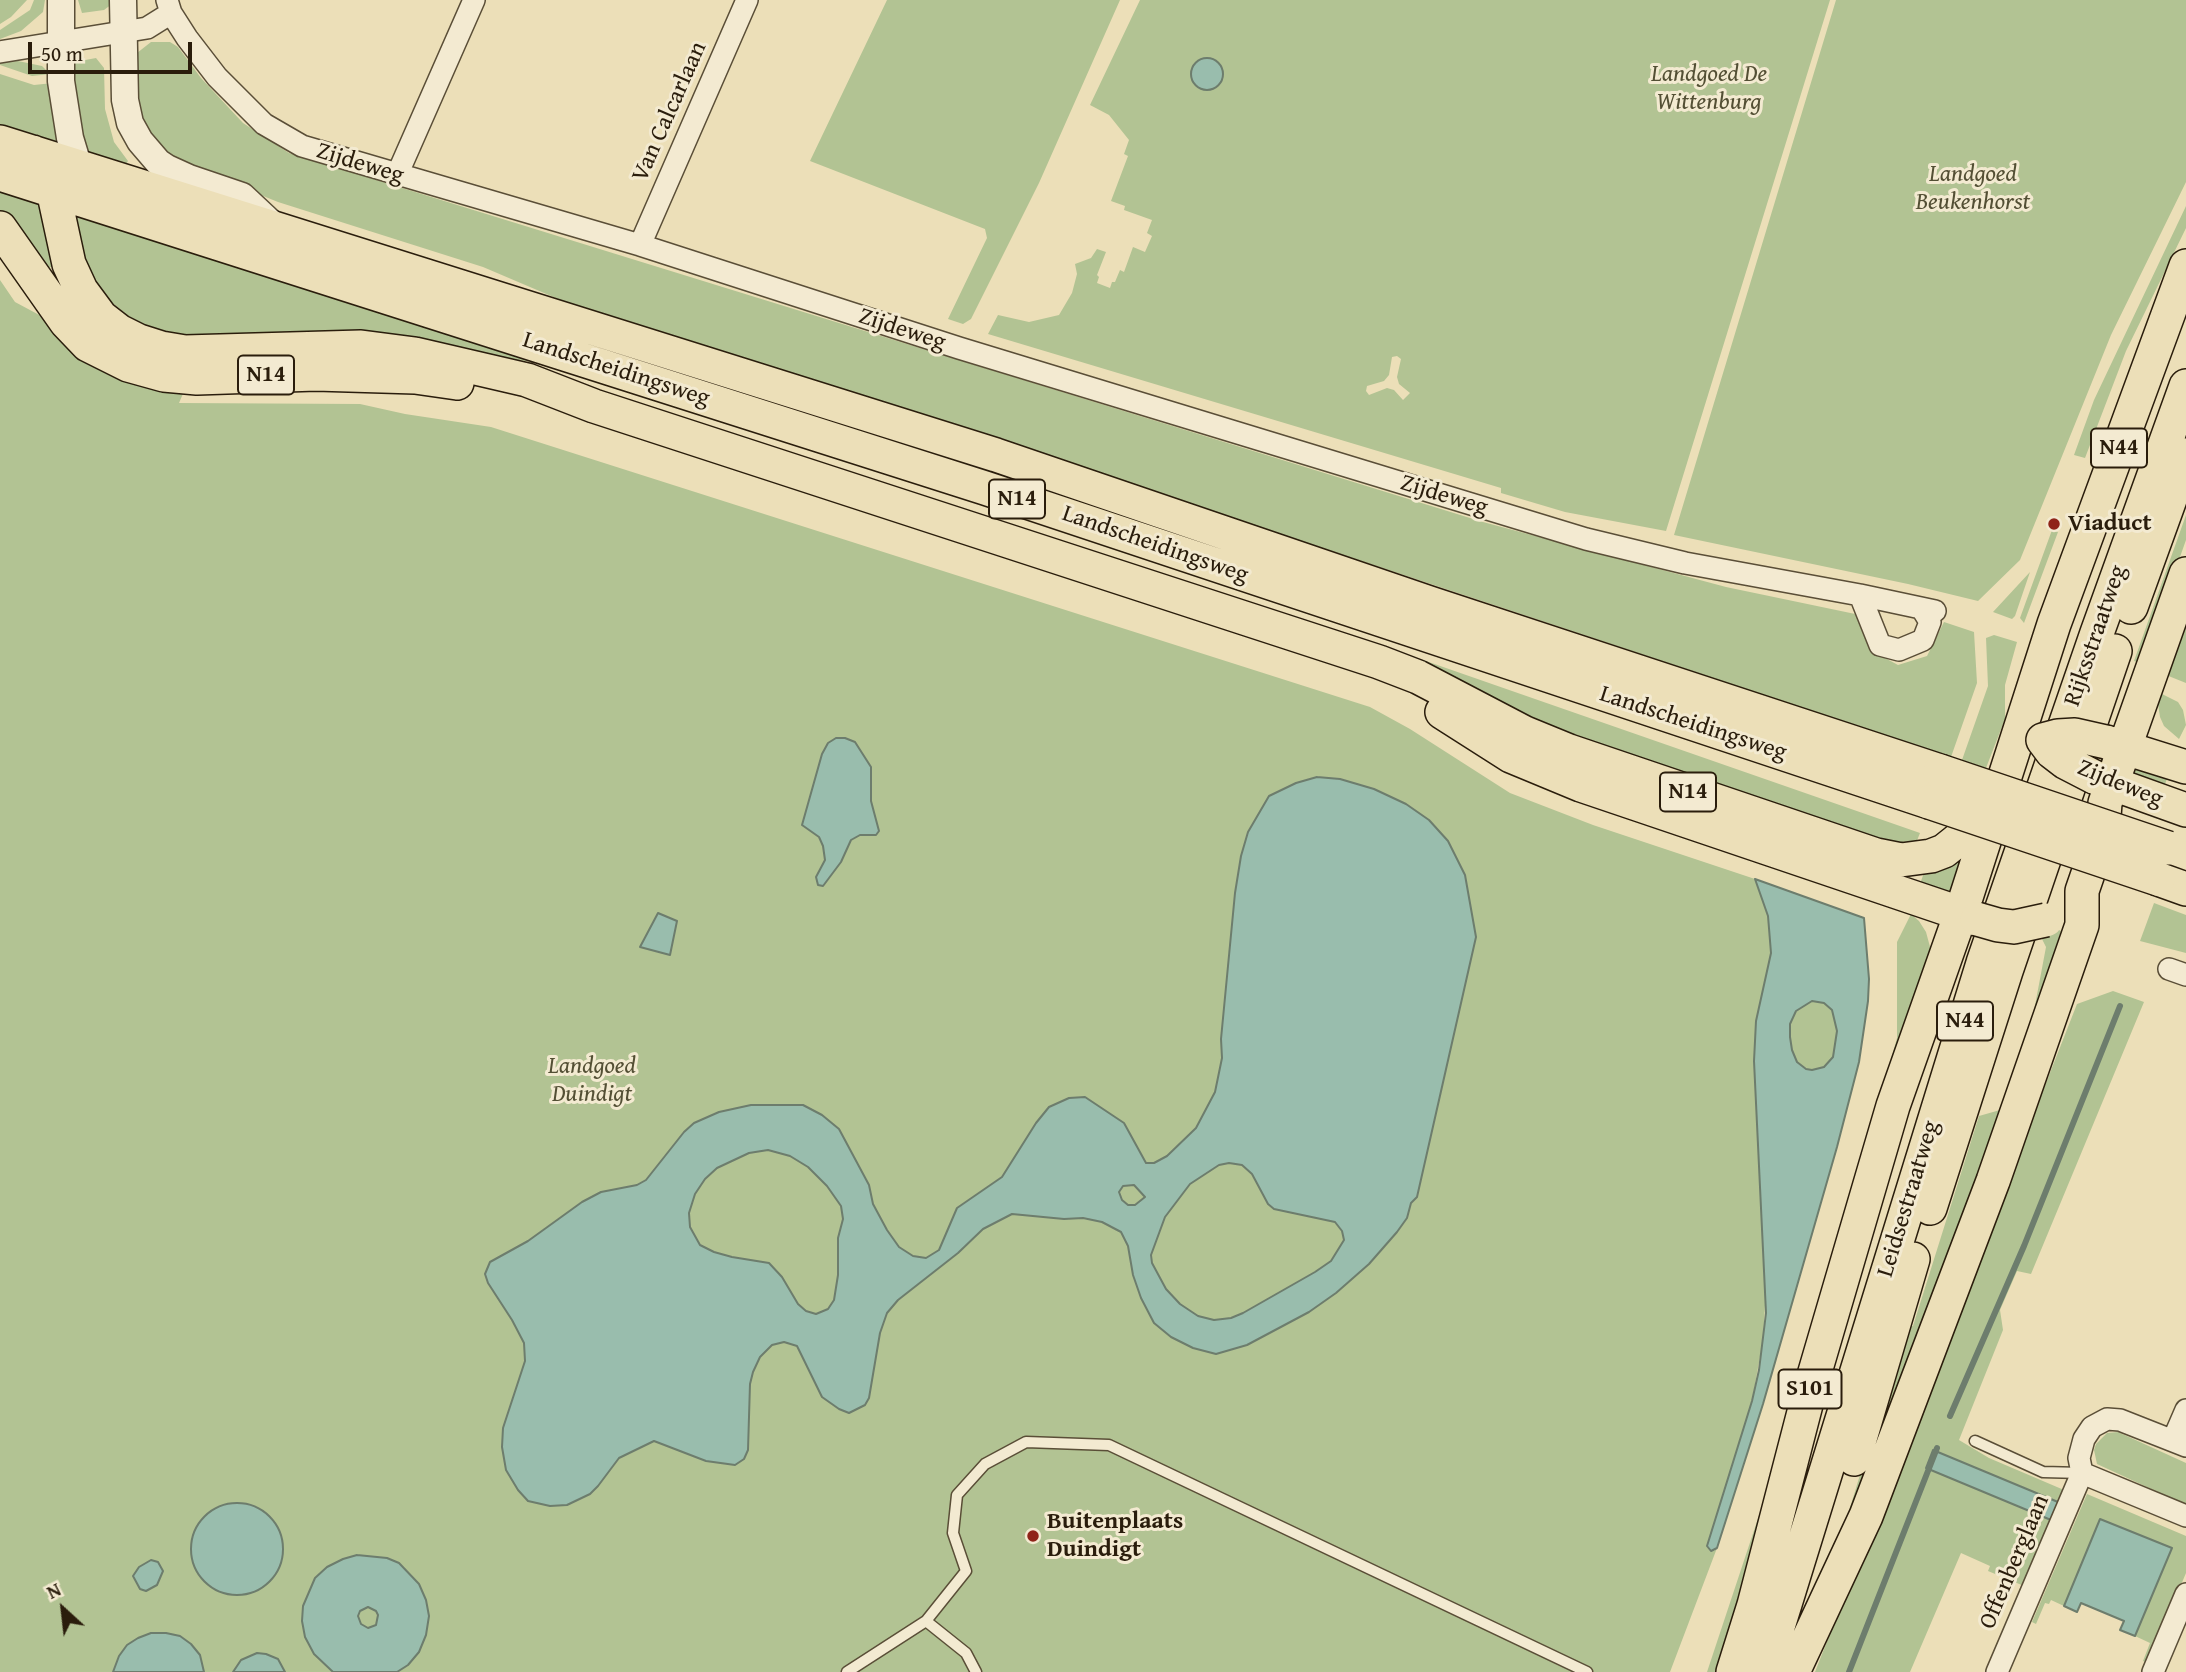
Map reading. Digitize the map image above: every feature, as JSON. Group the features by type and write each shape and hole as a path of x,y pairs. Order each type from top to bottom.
{"main road":[{"name":"Landscheidingsweg","path":"0,142 996,455 1430,603 1940,771 2174,868"},
{"name":"N14","path":"33,152 53,190 69,264 81,290 101,317 119,331 139,341 185,352 340,346 389,350 500,372 594,406 1379,662 1418,677 1525,733 1569,751 1876,855 1901,860 1931,856 1944,851 1990,820"},
{"name":"Landscheidingsweg","path":"0,174 998,492 1929,802 2174,868"},
{"name":"N14","path":"0,228 55,308 78,335 102,353 145,371 197,378 316,373 415,377 594,406"},
{"name":"N44","path":"1940,972 1969,916 1990,820 2054,624 2186,266"},
{"name":"Rijksstraatweg","path":"2071,739 2186,386"},
{"name":"Rijksstraatweg","path":"2071,739 2186,455"},
{"name":"N44","path":"2082,925 2082,891 2103,830 2105,803 2103,780 2071,739 2186,574"},
{"name":"N14","path":"1318,642 1374,670 1510,756 1545,771 1673,817 1969,916 2014,927 2046,920 2062,911 2082,891"},
{"path":"2003,779 2016,761 2071,739 2030,697"},
{"name":"Zijdeweg","path":"2171,805 2103,780 2065,762 2052,752 2071,739 2186,767"},
{"name":"Leidsestraatweg","path":"1764,1672 2006,971 2071,739"},
{"path":"2103,830 2131,811 2171,805"},
{"name":"S101","path":"1790,1672 1866,1516 1988,1194 2082,925"},
{"name":"S101","path":"1733,1672 1754,1605 1810,1389 1889,1119 1940,972"},
{"name":"Leidsestraatweg","path":"1790,1672 1884,1319"}],"street":[{"path":"61,0 61,81 76,166 88,190 102,206"},
{"path":"123,0 124,89 127,112 145,148 158,162 188,178 242,196 274,226"},
{"path":"397,175 474,0"},
{"name":"Van Calcarlaan","path":"640,245 747,0"},
{"name":"Zijdeweg","path":"0,52 147,28 169,6 187,38 217,77 264,124 302,146 640,245 959,348 1586,539 1685,563 1860,595 1928,610 1930,622 1923,640 1899,650 1880,645 1860,595"},
{"path":"2180,1443 2186,1410"},
{"name":"Offenberglaan","path":"1997,1672 2082,1473 2079,1458 2084,1439 2092,1427 2107,1419 2120,1420 2180,1443"},
{"path":"2082,1473 2186,1516"},
{"path":"2153,1672 2186,1594"}],"lane":[{"path":"1975,1441 2043,1472 2082,1473"},
{"path":"846,1672 926,1621 966,1571 953,1533 957,1495 985,1464 1026,1442 1109,1446 1587,1672"},
{"path":"926,1621 966,1653 976,1672"}],"green space":[{"path":"0,0 27,0 0,24"},
{"path":"34,0 45,0 43,12 21,31 0,39 0,30 30,10"},
{"path":"78,0 113,0 104,10 82,13"},
{"path":"887,0 1120,0 1039,183 971,319 963,324 948,319 987,238 985,229 810,161"},
{"name":"Landgoed De Wittenburg","path":"1140,0 1830,0 1666,531 1565,512 1501,493 1501,488 988,334 998,315 1029,322 1059,315 1072,293 1077,274 1075,264 1091,258 1097,249 1106,252 1097,275 1097,283 1110,288 1120,270 1124,272 1133,247 1145,252 1152,236 1147,233 1152,220 1124,210 1125,206 1111,201 1128,156 1124,154 1129,140 1109,115 1090,105","holes":["1392,357 1401,359 1397,377 1399,384 1410,393 1403,400 1394,390 1387,388 1369,395 1367,386 1384,381 1389,375"]},
{"name":"Landgoed Beukenhorst","path":"1836,0 2186,0 2186,182 2111,335 2020,560 1978,601 1674,535"},
{"path":"151,42 170,42 178,47 201,78 243,123 289,153 1483,522 1726,587 1860,615 1872,651 1898,665 1927,656 1944,622 1974,632 1977,683 1951,757 1166,496 584,310 483,267 278,202 172,159 140,129 131,88 137,53"},
{"path":"96,58 104,68 105,109 114,142 128,161 124,168 79,152 69,75 75,62"},
{"path":"18,61 42,66 50,74 32,76 0,65 0,62"},
{"path":"0,74 34,85 53,83 64,146 0,126"},
{"path":"0,188 39,200 54,266 38,271 0,218"},
{"path":"2186,206 2186,228 2126,351 2085,458 2074,455 2094,400"},
{"path":"74,214 534,362 358,340 168,336 137,323 99,292 87,272"},
{"name":"Landgoed Duindigt","path":"0,280 15,302 58,325 188,382 179,403 360,404 491,427 1370,707 1410,729 1510,793 1593,825 1755,879 1768,916 1771,953 1756,1021 1754,1061 1766,1288 1763,1340 1752,1401 1714,1551 1717,1548 1670,1672 0,1672"},
{"path":"2186,515 2186,540 2142,664 2134,661"},
{"path":"2052,530 2058,532 2024,623 2020,618"},
{"path":"2030,572 2015,616 2012,619 1993,612"},
{"path":"2186,625 2186,683 2161,673"},
{"path":"1994,635 2017,642 2005,685 2005,719 1986,768 1962,760 1988,686 1986,638"},
{"path":"1400,652 1920,833 1916,843 1905,849 1591,748"},
{"path":"2156,691 2178,702 2183,710 2186,725 2179,739 2164,726"},
{"path":"2132,761 2169,774 2163,789 2127,776"},
{"path":"1967,842 1955,894 1920,884 1926,867"},
{"path":"2154,903 2186,915 2186,953 2140,941"},
{"path":"1911,914 1926,932 1933,958 1725,1672 1707,1672 1788,1428 1897,1038 1897,942"},
{"path":"2057,929 2061,931 2033,1016 2046,947 2039,933"},
{"path":"2113,991 2144,1002 2031,1274 2017,1271 2000,1310 2003,1330 1959,1440 1989,1458 2064,1490 2058,1502 1934,1450 1926,1468 2051,1520 2024,1586 1988,1571 1990,1566 1961,1553 1910,1672 1815,1672 2077,1004"},
{"path":"1812,1001 1824,1003 1832,1010 1837,1031 1833,1057 1824,1067 1813,1070 1806,1069 1797,1062 1790,1037 1790,1024 1796,1011"},
{"path":"2000,1110 1860,1514 1849,1511 1905,1327 1913,1326 1979,1116"},
{"path":"2118,1432 2186,1463 2186,1505 2097,1464 2094,1450 2096,1444 2107,1433"},
{"path":"2087,1494 2186,1536 2186,1573 2148,1663 2143,1661 2150,1643 2135,1636 2172,1548 2100,1520 2064,1606 2051,1600 2049,1604 2045,1603 2036,1624 2032,1622"}],"shaded area":[{"path":"1207,58 1218,63 1223,74 1218,85 1207,90 1196,85 1191,74 1196,63"},
{"path":"836,738 855,742 871,767 871,801 879,831 876,835 860,835 851,840 841,862 823,886 818,885 816,877 825,860 823,846 819,837 802,825 822,754 828,743"},
{"path":"1317,777 1340,779 1374,789 1406,804 1429,820 1448,841 1465,875 1476,937 1417,1197 1411,1203 1407,1218 1397,1232 1369,1264 1309,1312 1247,1345 1216,1354 1193,1348 1171,1337 1154,1323 1141,1298 1133,1275 1128,1246 1121,1232 1102,1222 1083,1218 1012,1214 983,1229 958,1253 898,1300 887,1313 880,1333 869,1398 865,1405 849,1413 839,1409 822,1397 797,1346 784,1342 772,1345 760,1357 753,1372 750,1384 748,1450 744,1459 735,1465 706,1461 654,1441 619,1458 590,1494 567,1505 550,1506 528,1501 506,1470 502,1447 503,1428 525,1361 524,1343 488,1283 485,1274 490,1262 528,1241 582,1202 601,1192 637,1185 646,1180 694,1123 719,1112 751,1105 803,1105 822,1115 839,1129 869,1185 873,1204 887,1230 899,1247 913,1256 926,1258 939,1250 957,1208 1002,1177 1049,1107 1069,1098 1085,1097 1124,1123 1146,1163 1154,1163 1167,1156 1196,1128 1215,1092 1222,1058 1221,1039 1235,893 1248,832 1269,796 1296,783","holes":["768,1150 790,1156 808,1167 827,1186 841,1206 843,1219 838,1238 838,1275 834,1300 828,1309 816,1314 806,1311 769,1263 714,1252 700,1245 690,1227 689,1213 695,1194 705,1179 717,1168 749,1153","1219,1165 1242,1165 1252,1174 1268,1204 1274,1209 1335,1222 1342,1231 1344,1240 1331,1261 1315,1272 1243,1313 1214,1320 1198,1316 1180,1304 1166,1289 1152,1263 1151,1255 1165,1217 1190,1184","1134,1185 1145,1197 1135,1205 1128,1205 1119,1192 1123,1186"]},
{"path":"1755,879 1864,918 1868,1001 1859,1062 1837,1147 1763,1404 1717,1548 1711,1551 1707,1546 1752,1401 1766,1313 1754,1061 1756,1021 1771,953 1768,916","holes":["1812,1001 1824,1003 1832,1010 1837,1031 1833,1057 1824,1067 1806,1069 1797,1062 1792,1050 1790,1024 1796,1011"]},
{"path":"658,913 677,921 670,955 640,947"},
{"path":"1933,1450 2058,1502 2051,1520 1926,1468"},
{"path":"237,1503 255,1506 270,1516 280,1531 283,1549 280,1567 270,1582 255,1592 237,1595 219,1592 204,1582 194,1567 191,1549 194,1531 204,1516 219,1506"},
{"path":"2100,1519 2172,1548 2135,1636 2120,1630 2124,1621 2081,1603 2077,1612 2064,1606"},
{"path":"357,1555 387,1558 399,1563 419,1584 429,1616 426,1635 419,1652 408,1665 397,1672 333,1672 314,1654 305,1637 303,1606 315,1578 327,1567","holes":["368,1607 376,1611 376,1625 368,1628 361,1624 358,1616 360,1611"]},
{"path":"151,1560 158,1562 163,1571 157,1585 146,1591 140,1589 133,1576 139,1567"},
{"path":"151,1633 180,1636 191,1644 200,1655 204,1672 113,1672 127,1645"},
{"path":"257,1653 278,1659 285,1672 233,1672 241,1660"}],"waterway":[{"path":"1950,1416 2024,1246 2120,1006"},
{"path":"1849,1672 1937,1448"}],"place":[{"name":"Viaduct","path":"2054,524"},
{"name":"Buitenplaats Duindigt","path":"1033,1536"}]}
